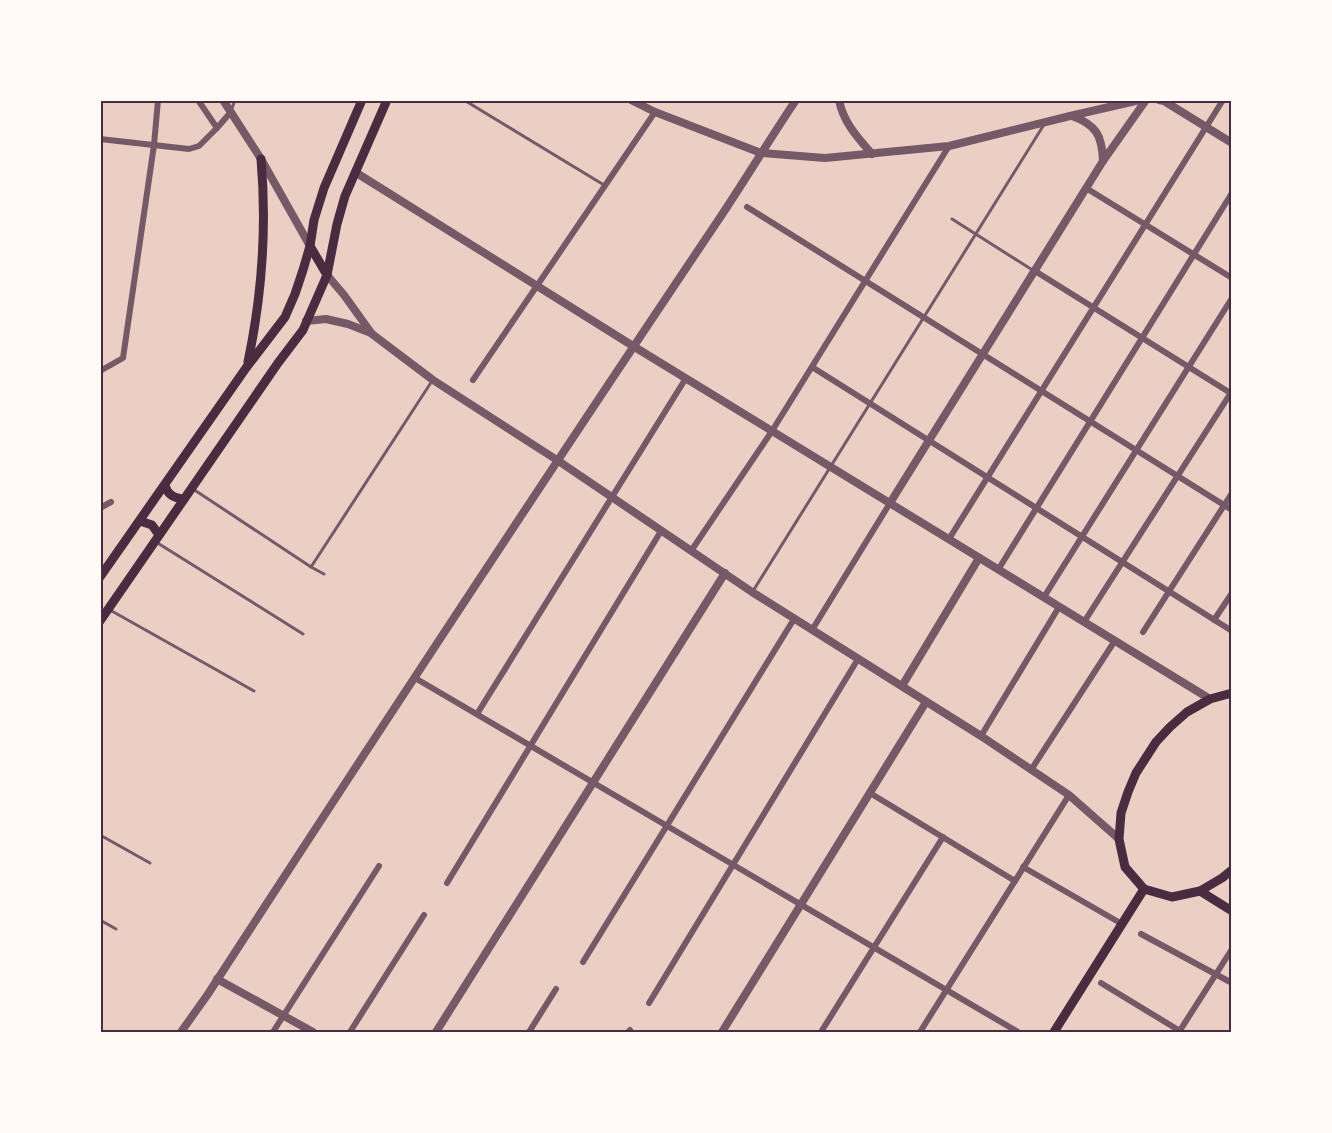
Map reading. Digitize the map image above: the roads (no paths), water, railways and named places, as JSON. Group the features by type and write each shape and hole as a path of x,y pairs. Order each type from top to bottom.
{"main road":[{"path":"100,577 246,368 285,317 310,246 314,220 324,188 362,100"},
{"path":"100,621 303,330 327,275 336,224 345,196 387,100"},
{"path":"246,368 258,309 262,269 264,219 261,159"},
{"path":"310,246 327,275"},
{"path":"165,486 167,492 172,496 184,499"},
{"path":"140,521 152,525 157,538"},
{"path":"1232,693 1210,699 1187,712 1156,742 1136,773 1128,792 1121,813 1119,839 1125,867 1144,889 1172,897 1200,891 1232,870"},
{"path":"1054,1032 1144,889"},
{"path":"1200,891 1232,911"}],"street":[{"path":"100,371 123,358 154,145 158,100"},
{"path":"198,100 217,128"},
{"path":"223,100 261,159 310,246"},
{"path":"631,100 655,112 760,153 825,158 949,146 1140,100"},
{"path":"181,1032 796,100"},
{"path":"839,100 841,113 872,154"},
{"path":"812,630 1103,161 1146,100"},
{"path":"1160,100 1232,143"},
{"path":"949,539 1223,100"},
{"path":"473,380 655,112"},
{"path":"100,139 189,149 199,146 230,113"},
{"path":"1070,116 1086,122 1097,132 1102,142 1103,161"},
{"path":"691,551 772,431 949,146"},
{"path":"355,172 633,346 1210,699"},
{"path":"1086,188 1232,278"},
{"path":"998,570 1232,193"},
{"path":"747,207 1232,510"},
{"path":"1035,271 1231,393 1084,622"},
{"path":"327,275 372,334"},
{"path":"1044,597 1232,298"},
{"path":"306,321 326,319 348,324 372,334 433,380 557,460 752,592 981,736 1069,795 1119,839"},
{"path":"812,367 1232,631"},
{"path":"477,714 686,378"},
{"path":"1143,632 1232,493"},
{"path":"100,508 111,502"},
{"path":"447,883 661,531"},
{"path":"902,686 980,558"},
{"path":"436,1032 725,573"},
{"path":"1214,620 1232,593"},
{"path":"981,736 1059,607"},
{"path":"583,962 794,619"},
{"path":"1031,770 1114,642"},
{"path":"649,1003 858,659"},
{"path":"415,678 1018,1032"},
{"path":"722,1032 926,702"},
{"path":"870,793 1015,881"},
{"path":"920,1032 1069,795"},
{"path":"822,1032 943,837"},
{"path":"273,1032 379,866"},
{"path":"1023,867 1122,924"},
{"path":"350,1032 424,915"},
{"path":"1141,934 1232,984"},
{"path":"1101,983 1180,1032 1232,949"},
{"path":"217,979 313,1032"},
{"path":"529,1032 555,989"}],"lane":[{"path":"230,113 235,100"},
{"path":"464,100 605,186"},
{"path":"752,592 1046,122"},
{"path":"952,219 1035,271"},
{"path":"311,567 433,380"},
{"path":"192,488 324,574"},
{"path":"157,538 303,634"},
{"path":"108,609 254,691"},
{"path":"100,835 150,863"},
{"path":"100,920 116,929"}]}
